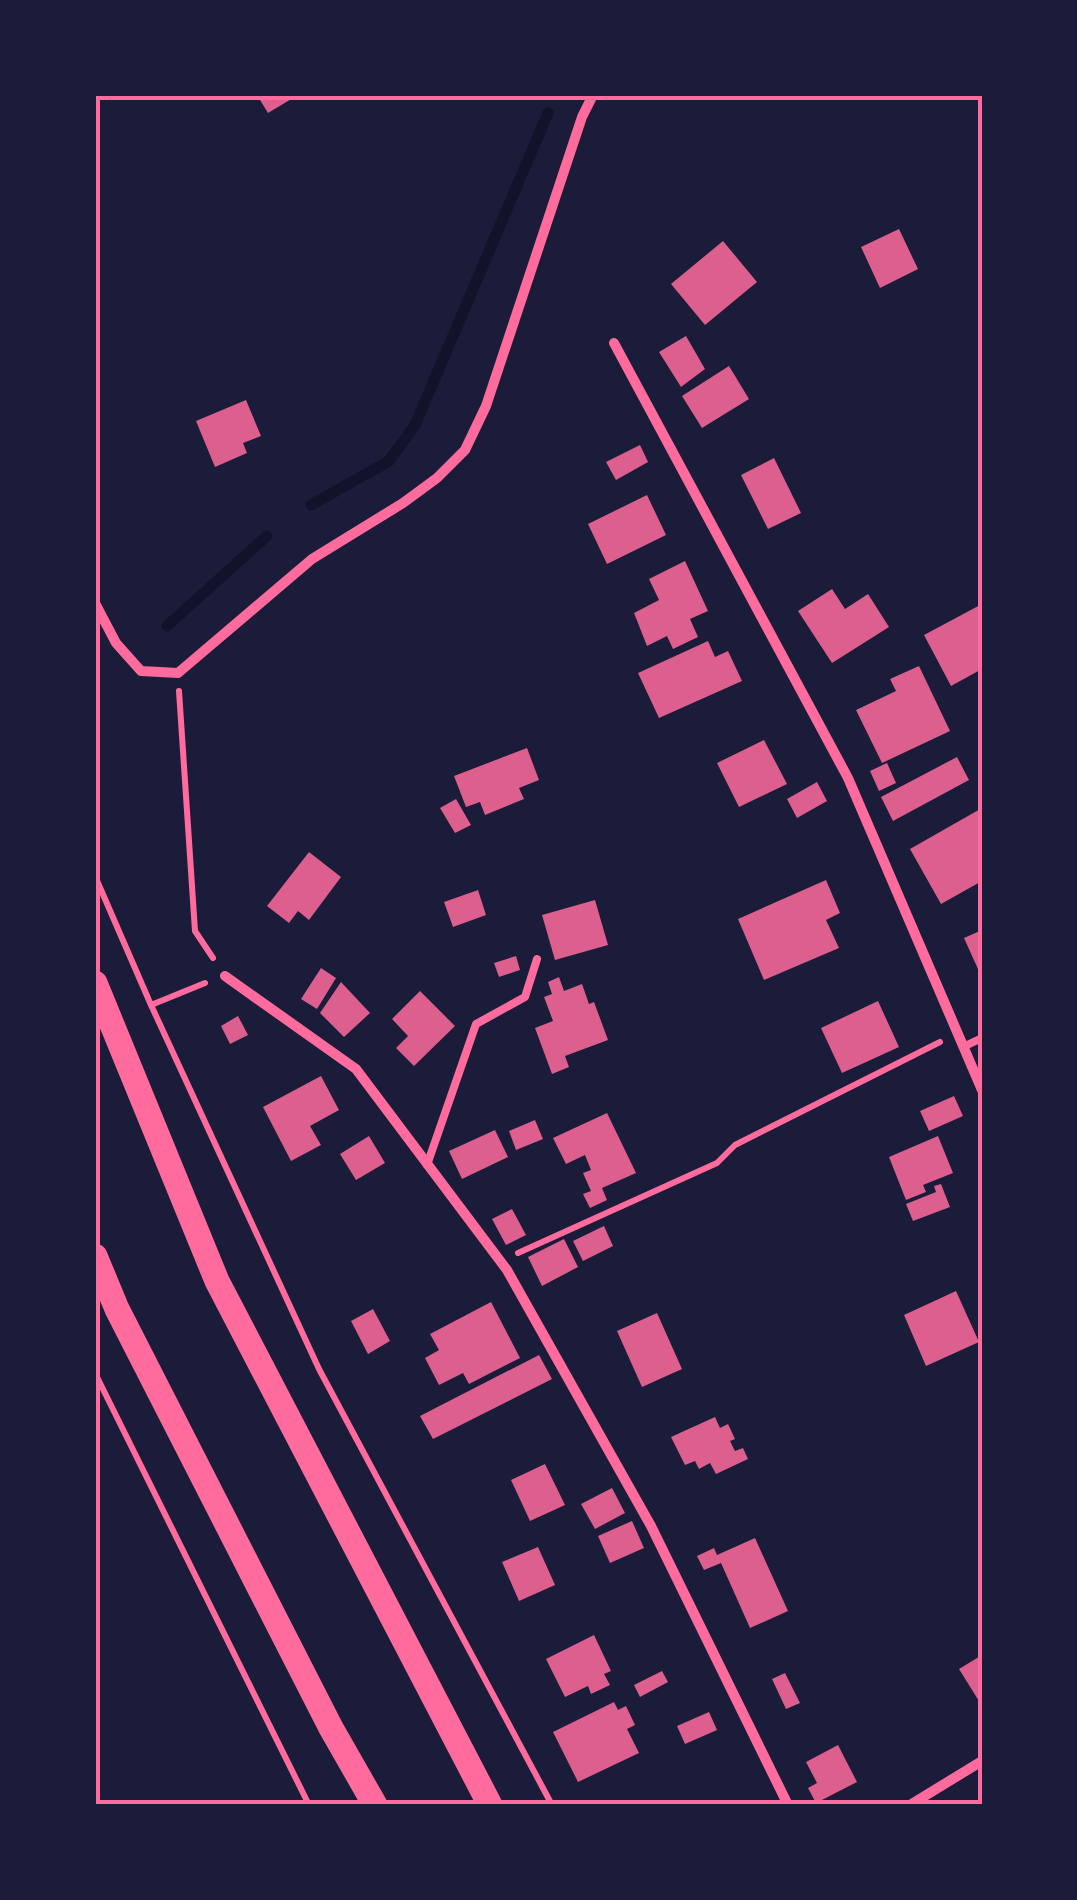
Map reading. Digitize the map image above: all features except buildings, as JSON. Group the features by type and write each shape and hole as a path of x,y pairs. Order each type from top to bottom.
{"main road":[{"path":"95,983 217,1280 490,1805"},
{"path":"95,1256 331,1728 375,1805"}],"street":[{"path":"95,603 116,644 141,672 178,673 312,559 403,504 465,450 486,406 582,117 593,95"},
{"path":"614,343 848,778 982,1090"},
{"path":"225,976 356,1069 500,1261 651,1526 788,1805"},
{"path":"910,1805 982,1762"}],"lane":[{"path":"427,1166 476,1024 524,998 536,959"},
{"path":"965,1046 982,1038"}],"path":[{"path":"150,1004 225,976 195,932 178,673"},
{"path":"95,876 319,1368 552,1805"},
{"path":"500,1261 717,1163 735,1145 958,1032"},
{"path":"95,1373 306,1805"}],"waterway":[{"path":"311,505 389,461 415,425 548,113"},
{"path":"167,626 267,536"}]}
